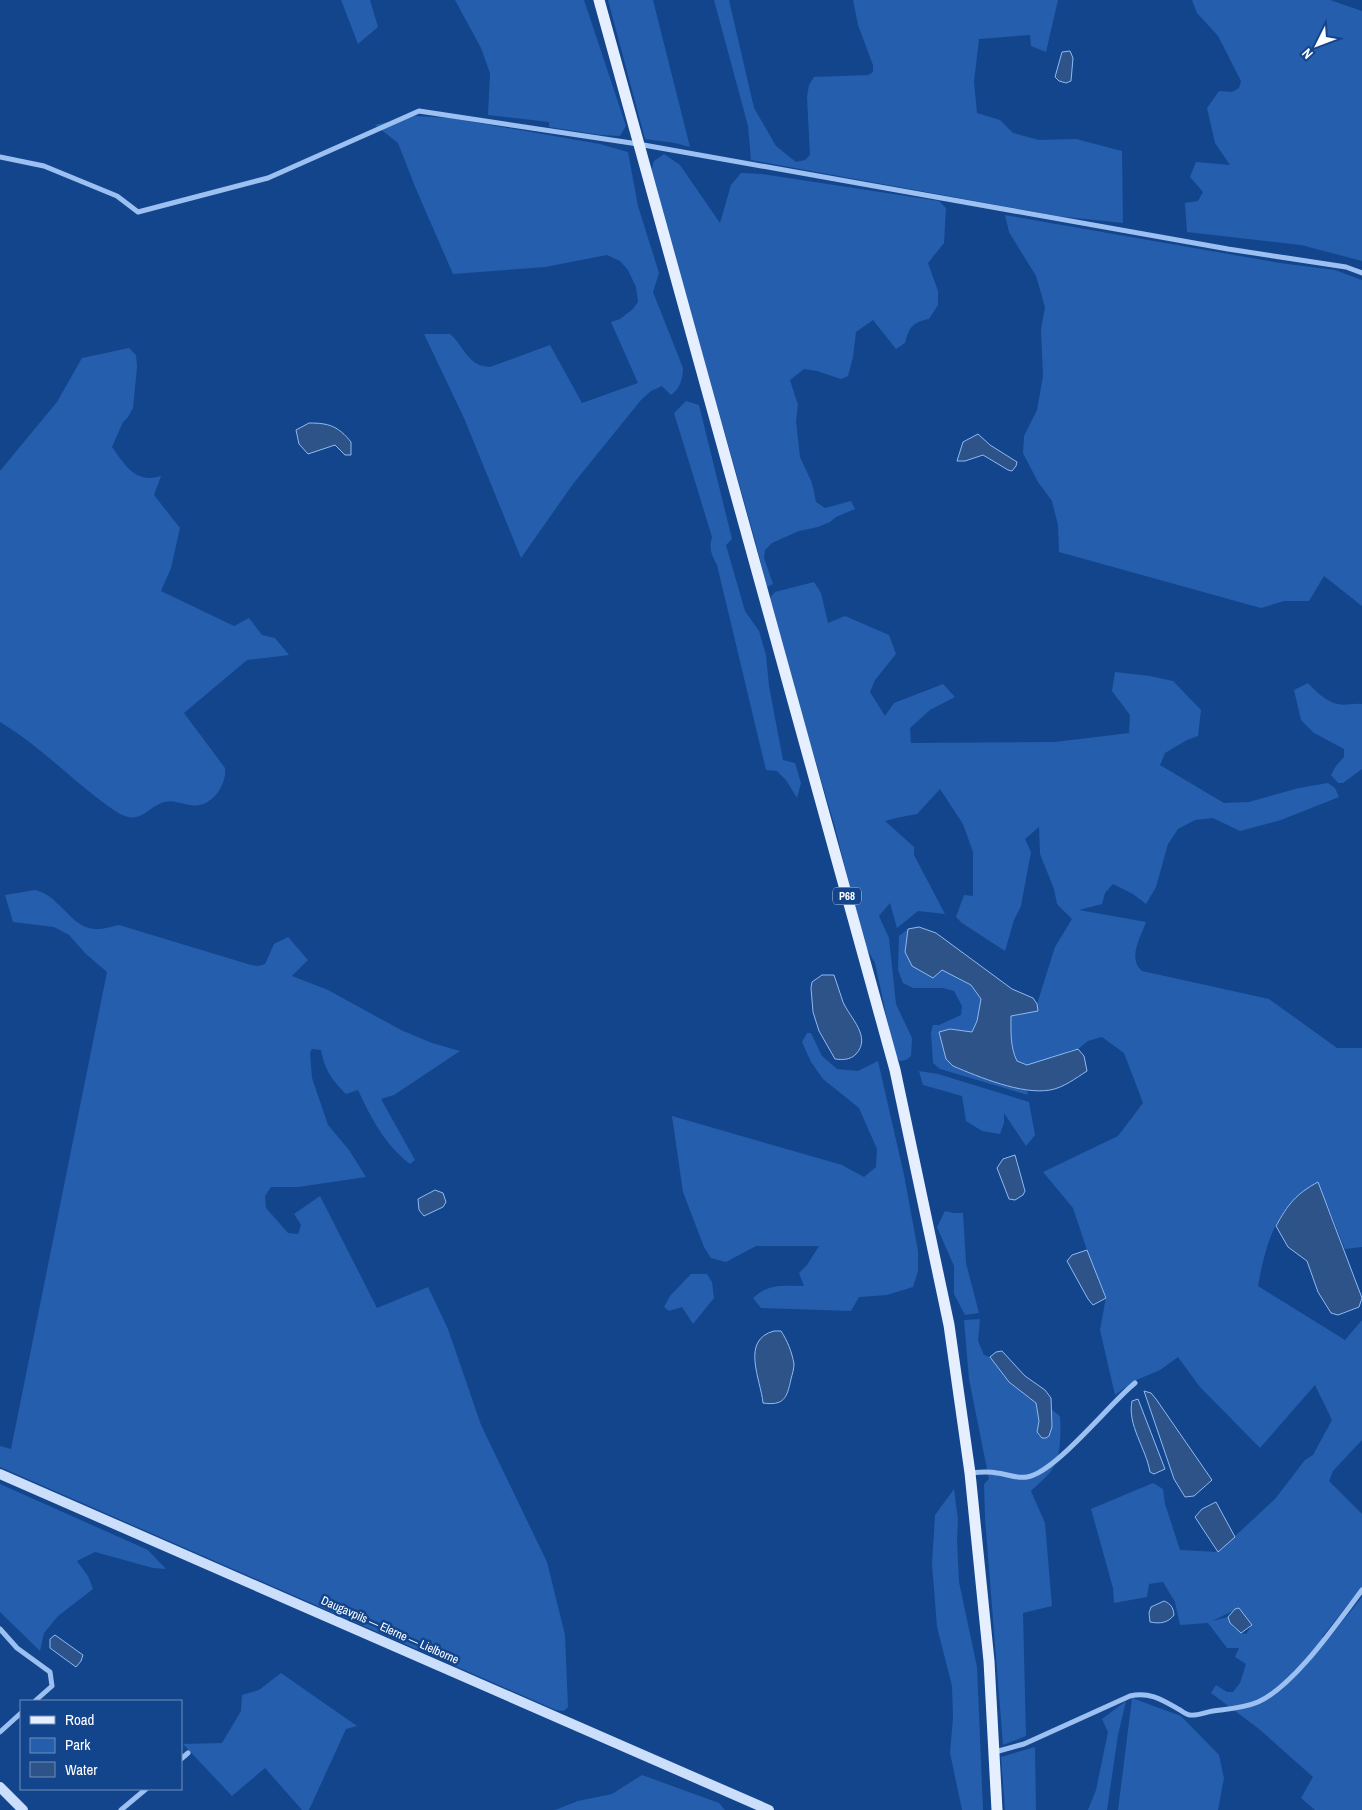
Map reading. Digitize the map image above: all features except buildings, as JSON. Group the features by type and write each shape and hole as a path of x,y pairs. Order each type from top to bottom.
{"main road":[{"name":"P68","path":"599,0 895,1070 949,1325 970,1473 985,1608 997,1810"},
{"name":"Daugavpils — Elerne — Lielborne","path":"0,1474 769,1810"},
{"path":"0,1787 23,1810"}],"street":[{"path":"0,157 44,166 117,196 138,212 268,178 419,111 638,144 1228,250 1346,268 1362,273"},
{"path":"970,1473 985,1471 1017,1478 1038,1474 1069,1449 1122,1393 1135,1382"},
{"path":"995,1752 1024,1744 1130,1696 1139,1694 1149,1694 1189,1716 1258,1702 1276,1691 1290,1678 1324,1640 1362,1590"},
{"path":"0,1629 17,1648 50,1672 52,1686 36,1700"},
{"path":"0,1732 20,1714"},
{"path":"182,1758 188,1753"},
{"path":"121,1810 145,1790"}],"green space":[{"path":"341,0 370,0 378,27 358,44"},
{"path":"455,0 584,0 626,126 620,136 549,127 549,122 488,115 490,73 481,48"},
{"path":"608,0 653,0 690,147 645,139"},
{"path":"714,0 729,0 754,108 776,146 796,162 805,160 810,155 807,97 809,85 814,77 868,75 873,72 873,65 858,25 853,0 1058,0 1046,52 1031,46 1030,35 979,39 974,82 977,113 1000,120 1013,133 1039,140 1076,139 1122,151 1123,223 1057,216 751,160 748,126"},
{"path":"1192,0 1330,0 1362,11 1362,261 1301,245 1187,232 1185,203 1198,201 1203,192 1190,177 1196,162 1230,165 1215,143 1207,108 1219,91 1232,92 1239,88 1241,81 1218,36 1197,13"},
{"path":"415,116 450,118 600,144 628,152 638,206 659,273 653,292 683,368 677,390 671,395 662,386 651,391 641,400 573,484 521,558 464,418 424,334 450,334 471,360 482,366 490,367 550,345 582,403 638,383 611,322 620,319 633,309 638,302 636,287 628,270 620,261 607,255 545,267 453,274 398,143 375,125"},
{"path":"664,154 680,165 720,223 731,185 741,173 762,174 939,201 946,208 944,243 928,263 938,291 938,305 929,319 912,326 905,343 896,349 873,320 856,332 853,357 848,376 841,379 804,369 790,380 798,405 796,421 800,457 812,483 816,502 825,508 851,501 855,509 818,527 799,531 772,543 765,550 764,558 773,584 767,587 651,171 654,161"},
{"path":"1005,215 1280,263 1335,270 1362,280 1362,606 1324,576 1309,601 1284,601 1261,608 1059,552 1058,525 1052,501 1038,482 1023,453 1024,436 1037,410 1043,376 1041,329 1045,307 1036,276 1009,232"},
{"path":"129,348 136,355 137,367 133,408 123,422 112,447 126,466 137,475 152,478 161,476 154,495 180,528 171,568 161,591 234,626 249,618 262,635 275,638 289,655 247,660 184,713 225,768 222,786 214,796 205,803 196,805 168,801 135,817 124,816 107,805 37,748 0,722 0,471 57,402 82,358"},
{"path":"686,401 699,405 732,539 726,545 745,611 759,631 766,655 769,686 783,760 795,763 801,783 797,798 786,780 777,771 766,770 717,565 711,551 712,537 674,413"},
{"path":"814,582 821,593 828,623 845,616 889,635 896,654 875,680 870,692 885,716 894,703 943,684 955,697 930,710 910,728 911,743 1055,742 1129,733 1130,715 1112,691 1115,672 1173,681 1201,710 1198,736 1165,753 1160,765 1224,803 1249,802 1299,788 1328,783 1335,788 1339,797 1281,820 1240,831 1213,818 1195,820 1178,829 1168,844 1156,887 1146,904 1133,894 1113,884 1105,893 1102,904 1079,910 1146,922 1135,954 1138,966 1142,971 1269,999 1337,1048 1362,1048 1362,1247 1345,1249 1318,1182 1291,1204 1278,1221 1267,1248 1258,1286 1345,1340 1362,1320 1362,1440 1333,1471 1329,1481 1362,1514 1362,1587 1322,1637 1330,1637 1362,1597 1362,1810 1315,1810 1301,1798 1313,1777 1259,1729 1211,1693 1216,1685 1227,1692 1233,1692 1240,1683 1246,1664 1235,1657 1239,1648 1227,1648 1208,1623 1180,1625 1175,1602 1163,1582 1149,1584 1147,1597 1114,1603 1113,1588 1091,1509 1153,1483 1163,1489 1165,1504 1180,1550 1218,1552 1275,1499 1305,1460 1313,1455 1332,1420 1315,1385 1260,1448 1200,1387 1178,1357 1160,1370 1134,1381 1115,1395 1100,1330 1106,1297 1073,1208 1043,1172 1118,1136 1143,1103 1124,1053 1102,1037 1088,1041 1078,1049 1027,1065 1017,1061 1015,1056 1011,1039 1011,1016 1038,1011 1037,1004 1055,947 1072,919 1057,904 1054,889 1040,854 1039,827 1025,839 1031,852 1021,906 1014,920 1005,951 962,923 956,917 964,895 973,896 973,852 963,824 940,789 917,814 885,821 914,847 914,855 945,914 918,911 897,928 890,903 879,916 889,938 896,1004 912,1038 911,1056 906,1060 900,1061 895,1056 875,963 864,944 835,827 768,600 775,592","holes":["1239,1608 1252,1625 1246,1634 1235,1628 1228,1617 1212,1621"]},
{"path":"1308,683 1322,696 1334,703 1343,705 1362,704 1362,769 1343,783 1338,783 1331,775 1344,757 1344,749 1314,733 1301,720 1294,690"},
{"path":"35,890 50,897 75,921 89,928 100,929 119,925 251,965 265,964 274,944 288,937 308,960 292,976 328,990 401,1030 432,1043 460,1051 394,1095 381,1099 415,1160 410,1164 386,1140 358,1090 346,1094 329,1074 321,1050 312,1049 310,1053 312,1078 328,1125 349,1150 366,1177 298,1187 271,1187 265,1196 266,1208 288,1233 298,1234 301,1225 294,1214 320,1196 377,1308 428,1287 448,1329 481,1425 547,1562 565,1635 568,1707 564,1711 556,1710 0,1467 0,1446 11,1449 107,972 86,954 69,935 54,927 13,922 5,895"},
{"path":"908,929 905,952 933,978 942,969 971,985 981,999 977,1021 972,1032 950,1029 953,1066 1022,1090 1027,1090 1028,1095 940,1069 933,1063 931,1032 933,1025 939,1025 961,1015 962,1006 954,991 943,988 913,988 903,983 898,970 899,936"},
{"path":"807,1033 811,1033 822,1056 837,1069 858,1071 878,1061 904,1175 918,1251 918,1271 913,1287 887,1295 859,1297 851,1311 761,1308 753,1298 759,1293 777,1286 804,1286 799,1273 807,1265 819,1246 756,1246 726,1262 711,1258 704,1247 683,1192 672,1116 842,1165 864,1177 876,1167 877,1149 859,1108 823,1079 811,1062 802,1042"},
{"path":"919,1071 938,1074 1029,1102 1035,1135 1026,1146 1004,1113 1004,1123 1000,1134 982,1131 966,1121 962,1096 923,1085"},
{"path":"945,1211 963,1213 966,1263 979,1313 965,1315 954,1294 954,1266 937,1227"},
{"path":"691,1274 707,1274 712,1282 714,1298 693,1324 682,1307 669,1311 664,1307 670,1296"},
{"path":"980,1319 978,1341 984,1355 990,1357 1009,1382 1036,1403 1039,1421 1037,1432 1052,1427 1052,1410 1060,1416 1060,1443 1056,1463 1031,1491 1045,1523 1052,1606 1023,1613 1026,1736 1003,1745 985,1518 984,1484 989,1479 969,1379 964,1320"},
{"path":"0,1484 148,1550 166,1569 153,1568 95,1552 77,1561 88,1576 93,1589 58,1616 44,1633 40,1651 0,1612"},
{"path":"954,1489 958,1520 959,1582 977,1667 983,1810 962,1810 950,1753 953,1718 952,1686 937,1627 932,1564 935,1515"},
{"path":"281,1673 357,1726 346,1729 309,1810 302,1810 265,1768 232,1796 183,1744 222,1743 241,1711 242,1695 259,1690"},
{"path":"1132,1698 1181,1716 1219,1755 1224,1778 1218,1810 1118,1810"},
{"path":"1126,1701 1118,1735 1107,1810 1088,1810 1096,1790 1108,1732 1102,1719"},
{"path":"1035,1747 1036,1810 1005,1810 1001,1757"},
{"path":"642,1775 719,1803 725,1810 555,1810 578,1801 612,1794"}],"water":[{"path":"1070,51 1073,58 1071,81 1066,83 1059,81 1055,77 1062,52"},
{"path":"309,423 333,426 342,432 351,442 351,455 345,455 335,445 308,454 299,444 296,430"},
{"path":"978,434 990,445 1017,462 1012,471 983,455 965,461 957,461 963,442"},
{"path":"919,927 936,933 1012,989 1033,998 1037,1004 1038,1011 1011,1016 1012,1045 1017,1061 1027,1065 1078,1049 1084,1056 1087,1071 1060,1087 1039,1091 1014,1088 953,1066 946,1059 939,1032 950,1029 972,1032 977,1021 981,999 971,985 942,970 933,978 912,966 905,952 908,929"},
{"path":"822,975 834,975 843,1002 861,1034 860,1048 854,1056 849,1058 835,1059 819,1031 813,1012 811,988 812,982"},
{"path":"1015,1155 1025,1191 1023,1195 1015,1200 1009,1199 997,1168 1003,1159"},
{"path":"1318,1182 1362,1298 1359,1307 1338,1315 1331,1313 1318,1292 1307,1261 1288,1247 1276,1226 1293,1200"},
{"path":"435,1190 443,1193 446,1202 443,1207 424,1216 419,1210 418,1199"},
{"path":"1087,1250 1106,1298 1093,1305 1067,1261 1072,1255"},
{"path":"774,1331 781,1331 785,1338 792,1355 794,1368 786,1396 780,1402 770,1404 763,1403 755,1362 755,1352 758,1343 764,1336"},
{"path":"1002,1351 1025,1376 1045,1390 1051,1398 1052,1427 1049,1436 1046,1438 1042,1438 1037,1432 1039,1421 1036,1403 1009,1382 990,1357 996,1352"},
{"path":"1144,1391 1151,1393 1156,1399 1212,1480 1194,1496 1185,1497 1174,1479"},
{"path":"1138,1399 1165,1469 1154,1474 1150,1472 1132,1419 1132,1401"},
{"path":"1216,1502 1235,1537 1218,1552 1195,1517 1202,1509"},
{"path":"1164,1601 1171,1606 1174,1615 1164,1622 1150,1622 1149,1613 1151,1607"},
{"path":"1239,1608 1252,1625 1241,1633 1230,1623 1228,1617 1235,1609"},
{"path":"55,1635 83,1655 76,1667 50,1648 50,1639"}]}
